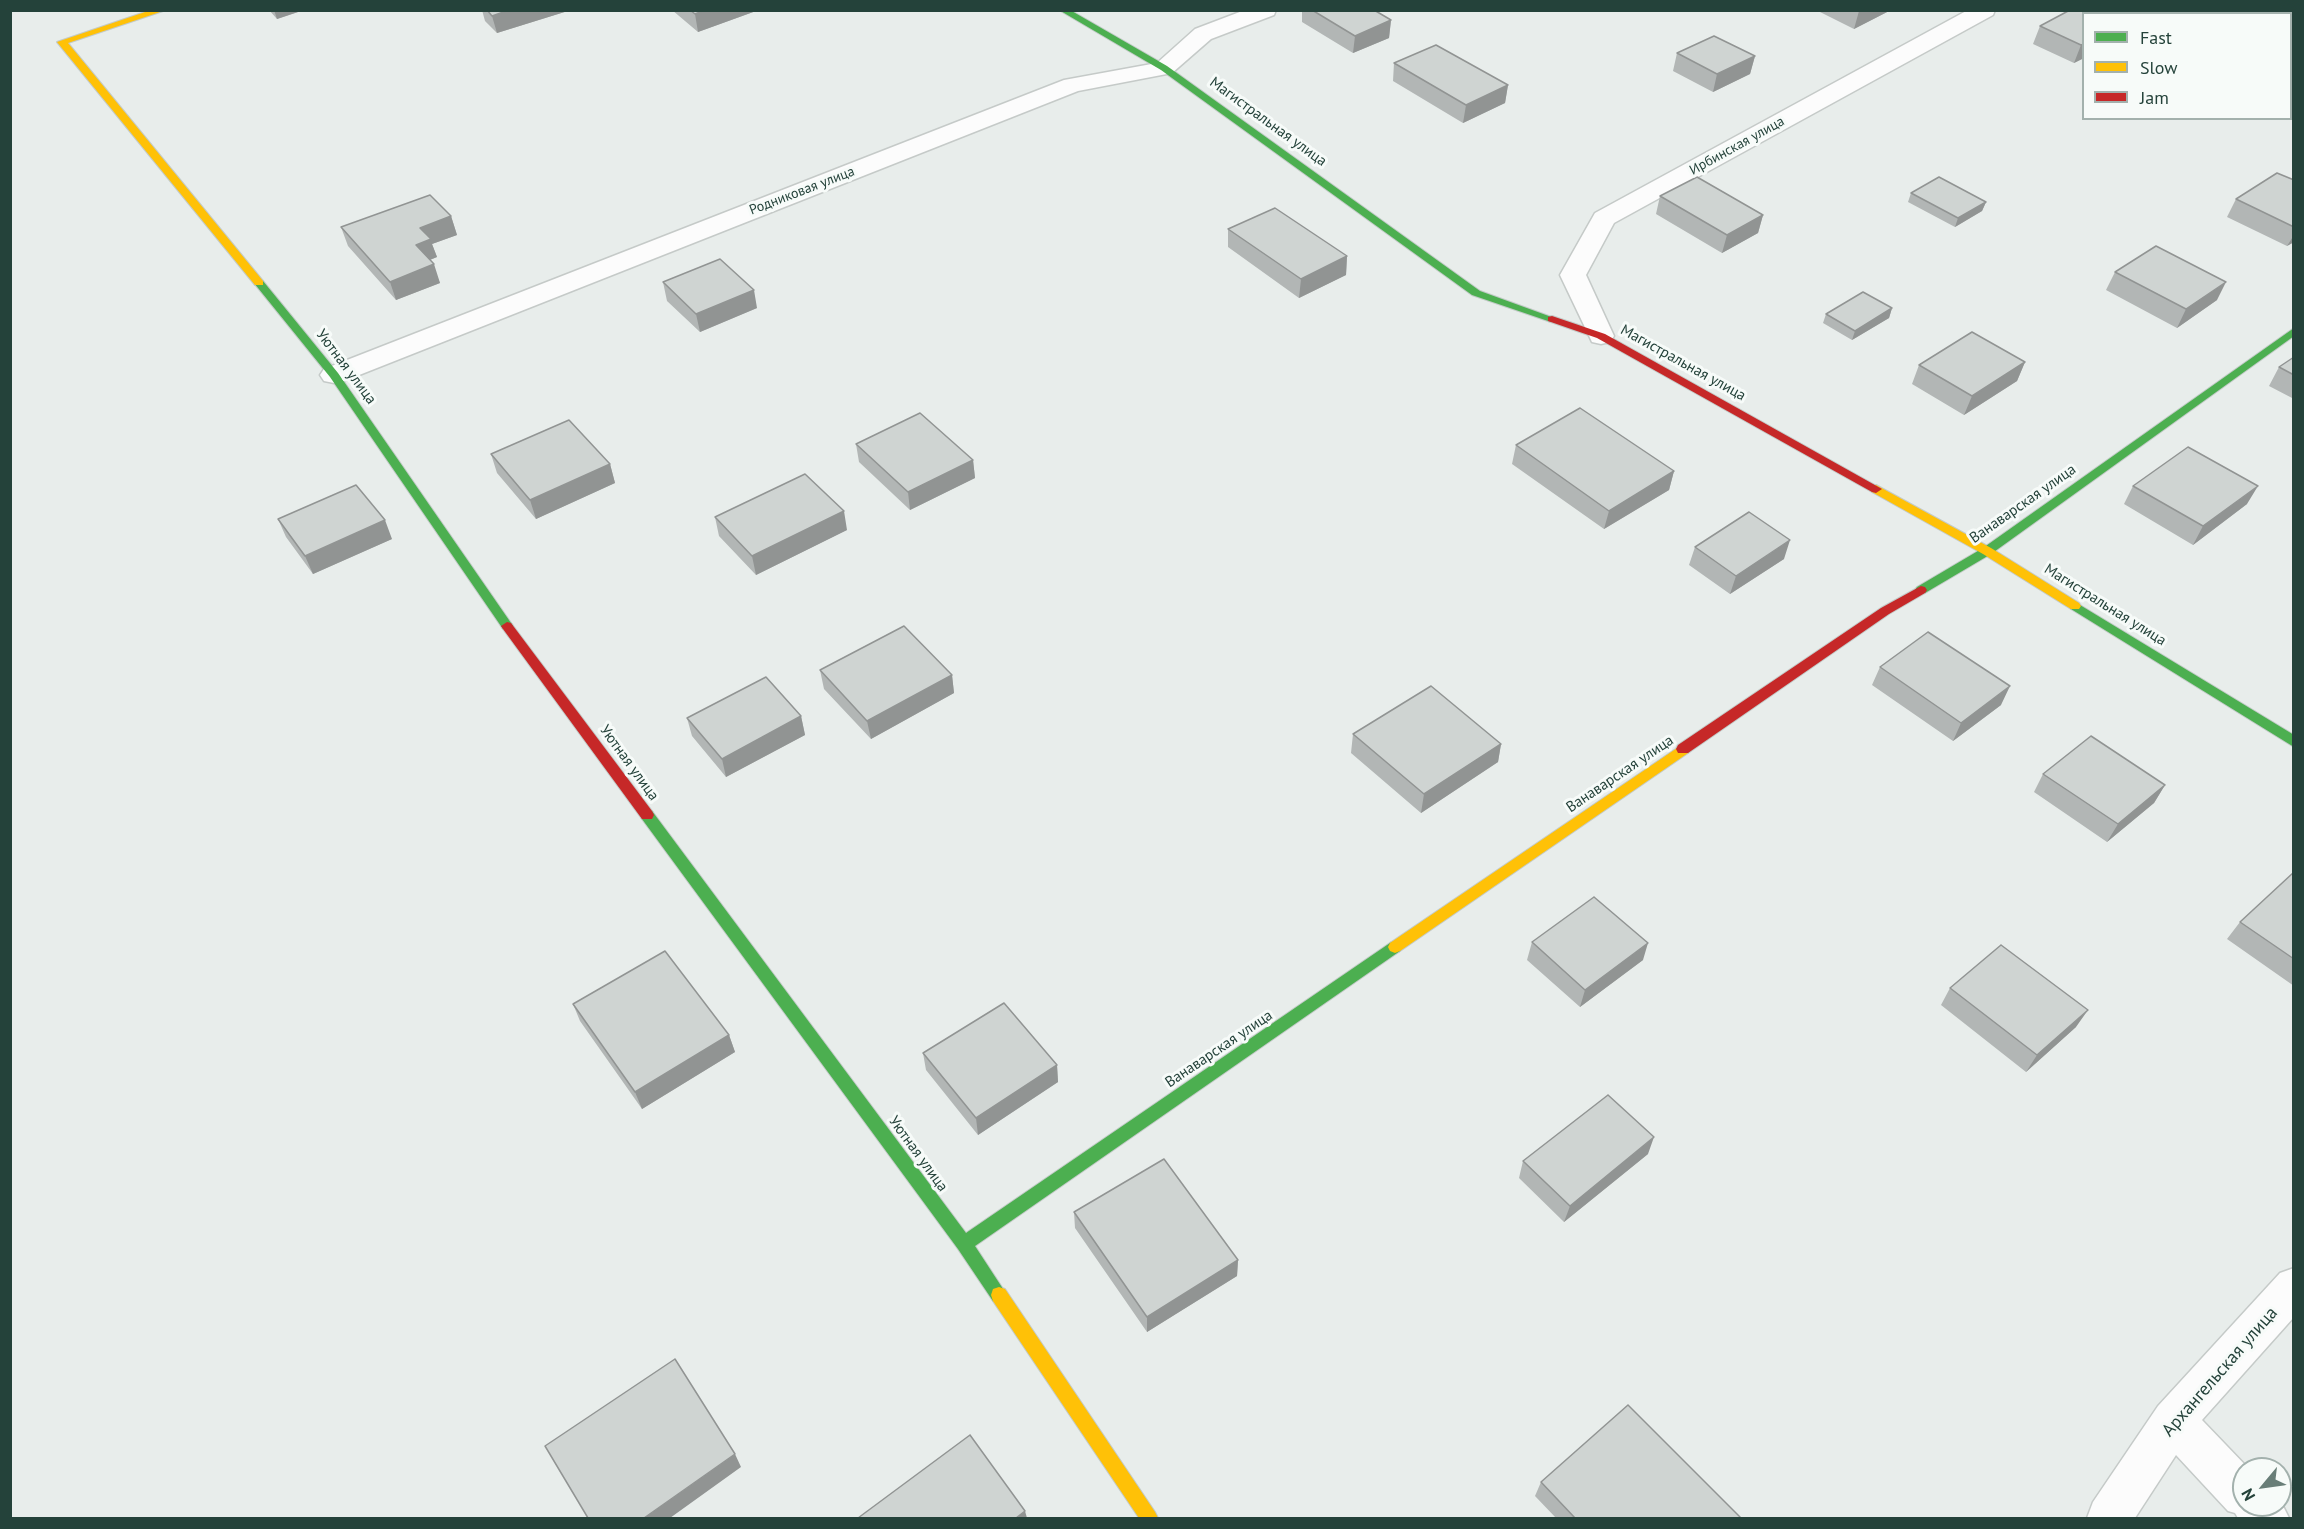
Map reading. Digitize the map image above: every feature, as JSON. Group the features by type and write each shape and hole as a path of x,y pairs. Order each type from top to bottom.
{"street":[{"name":"Уютная улица","path":"162,10 62,42 334,375 491,604 964,1244 1149,1518"},
{"name":"Магистральная улица","path":"1063,10 1164,68 1476,293 1600,336 1987,551 2294,742"},
{"path":"1164,68 1203,34 1266,10"},
{"name":"Ирбинская улица","path":"1600,336 1573,275 1604,218 1985,10"},
{"name":"Родниковая улица","path":"334,375 1071,85 1164,68"},
{"name":"Ванаварская улица","path":"964,1244 1885,611 1987,551 2294,331"},
{"name":"Архангельская улица","path":"2109,1518 2173,1421 2294,1287"},
{"path":"2173,1421 2232,1482"}],"building":[{"path":"487,10 509,10 492,16"},
{"path":"690,10 705,10 695,14"},
{"path":"1312,10 1374,10 1391,20 1355,36"},
{"path":"2070,10 2102,12 2082,12 2081,45 2040,26"},
{"path":"1714,36 1755,56 1717,74 1677,53"},
{"path":"1436,45 1508,85 1466,105 1394,63"},
{"path":"2277,173 2294,180 2294,227 2236,199"},
{"path":"1697,177 1763,215 1727,235 1660,196"},
{"path":"1939,177 1986,202 1958,218 1911,193"},
{"path":"430,195 451,216 420,228 431,239 416,245 434,264 390,282 341,227"},
{"path":"1275,208 1347,256 1301,279 1228,229"},
{"path":"2156,246 2226,282 2186,309 2115,272"},
{"path":"720,259 754,290 696,314 663,282"},
{"path":"1863,292 1892,308 1855,331 1826,314"},
{"path":"1972,332 2025,362 1972,396 1919,365"},
{"path":"2294,357 2294,375 2279,367"},
{"path":"1580,408 1674,471 1609,511 1516,445"},
{"path":"920,413 973,460 908,492 856,444"},
{"path":"569,420 610,464 530,500 491,454"},
{"path":"2188,447 2258,486 2203,526 2133,486"},
{"path":"805,474 844,511 752,556 715,517"},
{"path":"356,485 385,520 305,556 278,519"},
{"path":"1749,512 1790,540 1736,576 1695,547"},
{"path":"904,626 952,675 867,721 820,670"},
{"path":"1928,632 2010,686 1961,723 1880,667"},
{"path":"766,677 801,716 722,759 687,718"},
{"path":"1431,686 1501,744 1424,794 1353,734"},
{"path":"2091,736 2165,785 2118,824 2043,774"},
{"path":"2294,872 2294,959 2240,922"},
{"path":"1594,897 1648,943 1585,990 1532,942"},
{"path":"2001,945 2088,1010 2037,1055 1950,988"},
{"path":"665,951 729,1035 635,1092 573,1004"},
{"path":"1004,1003 1057,1065 976,1118 923,1053"},
{"path":"1608,1095 1654,1137 1570,1206 1523,1161"},
{"path":"1164,1159 1238,1260 1147,1317 1074,1212"},
{"path":"675,1359 735,1454 644,1518 588,1518 545,1446"},
{"path":"1628,1405 1741,1518 1575,1518 1541,1482"},
{"path":"970,1435 1025,1511 1016,1518 858,1518"}],"traffic: fast":[{"path":"1063,10 1164,68 1476,293 1552,319"},
{"path":"259,283 334,375 507,626"},
{"path":"1921,590 1987,551 2294,331"},
{"path":"2075,606 2294,742"},
{"path":"647,815 964,1244 999,1295"},
{"path":"964,1244 1395,947"}],"traffic: slow":[{"path":"162,10 62,42 259,283"},
{"path":"1876,489 1987,551 2075,606"},
{"path":"1395,947 1683,749"},
{"path":"999,1295 1149,1518"}],"traffic: jam":[{"path":"1552,319 1601,336 1876,489"},
{"path":"1683,749 1885,611 1921,590"},
{"path":"507,626 647,815"}]}
